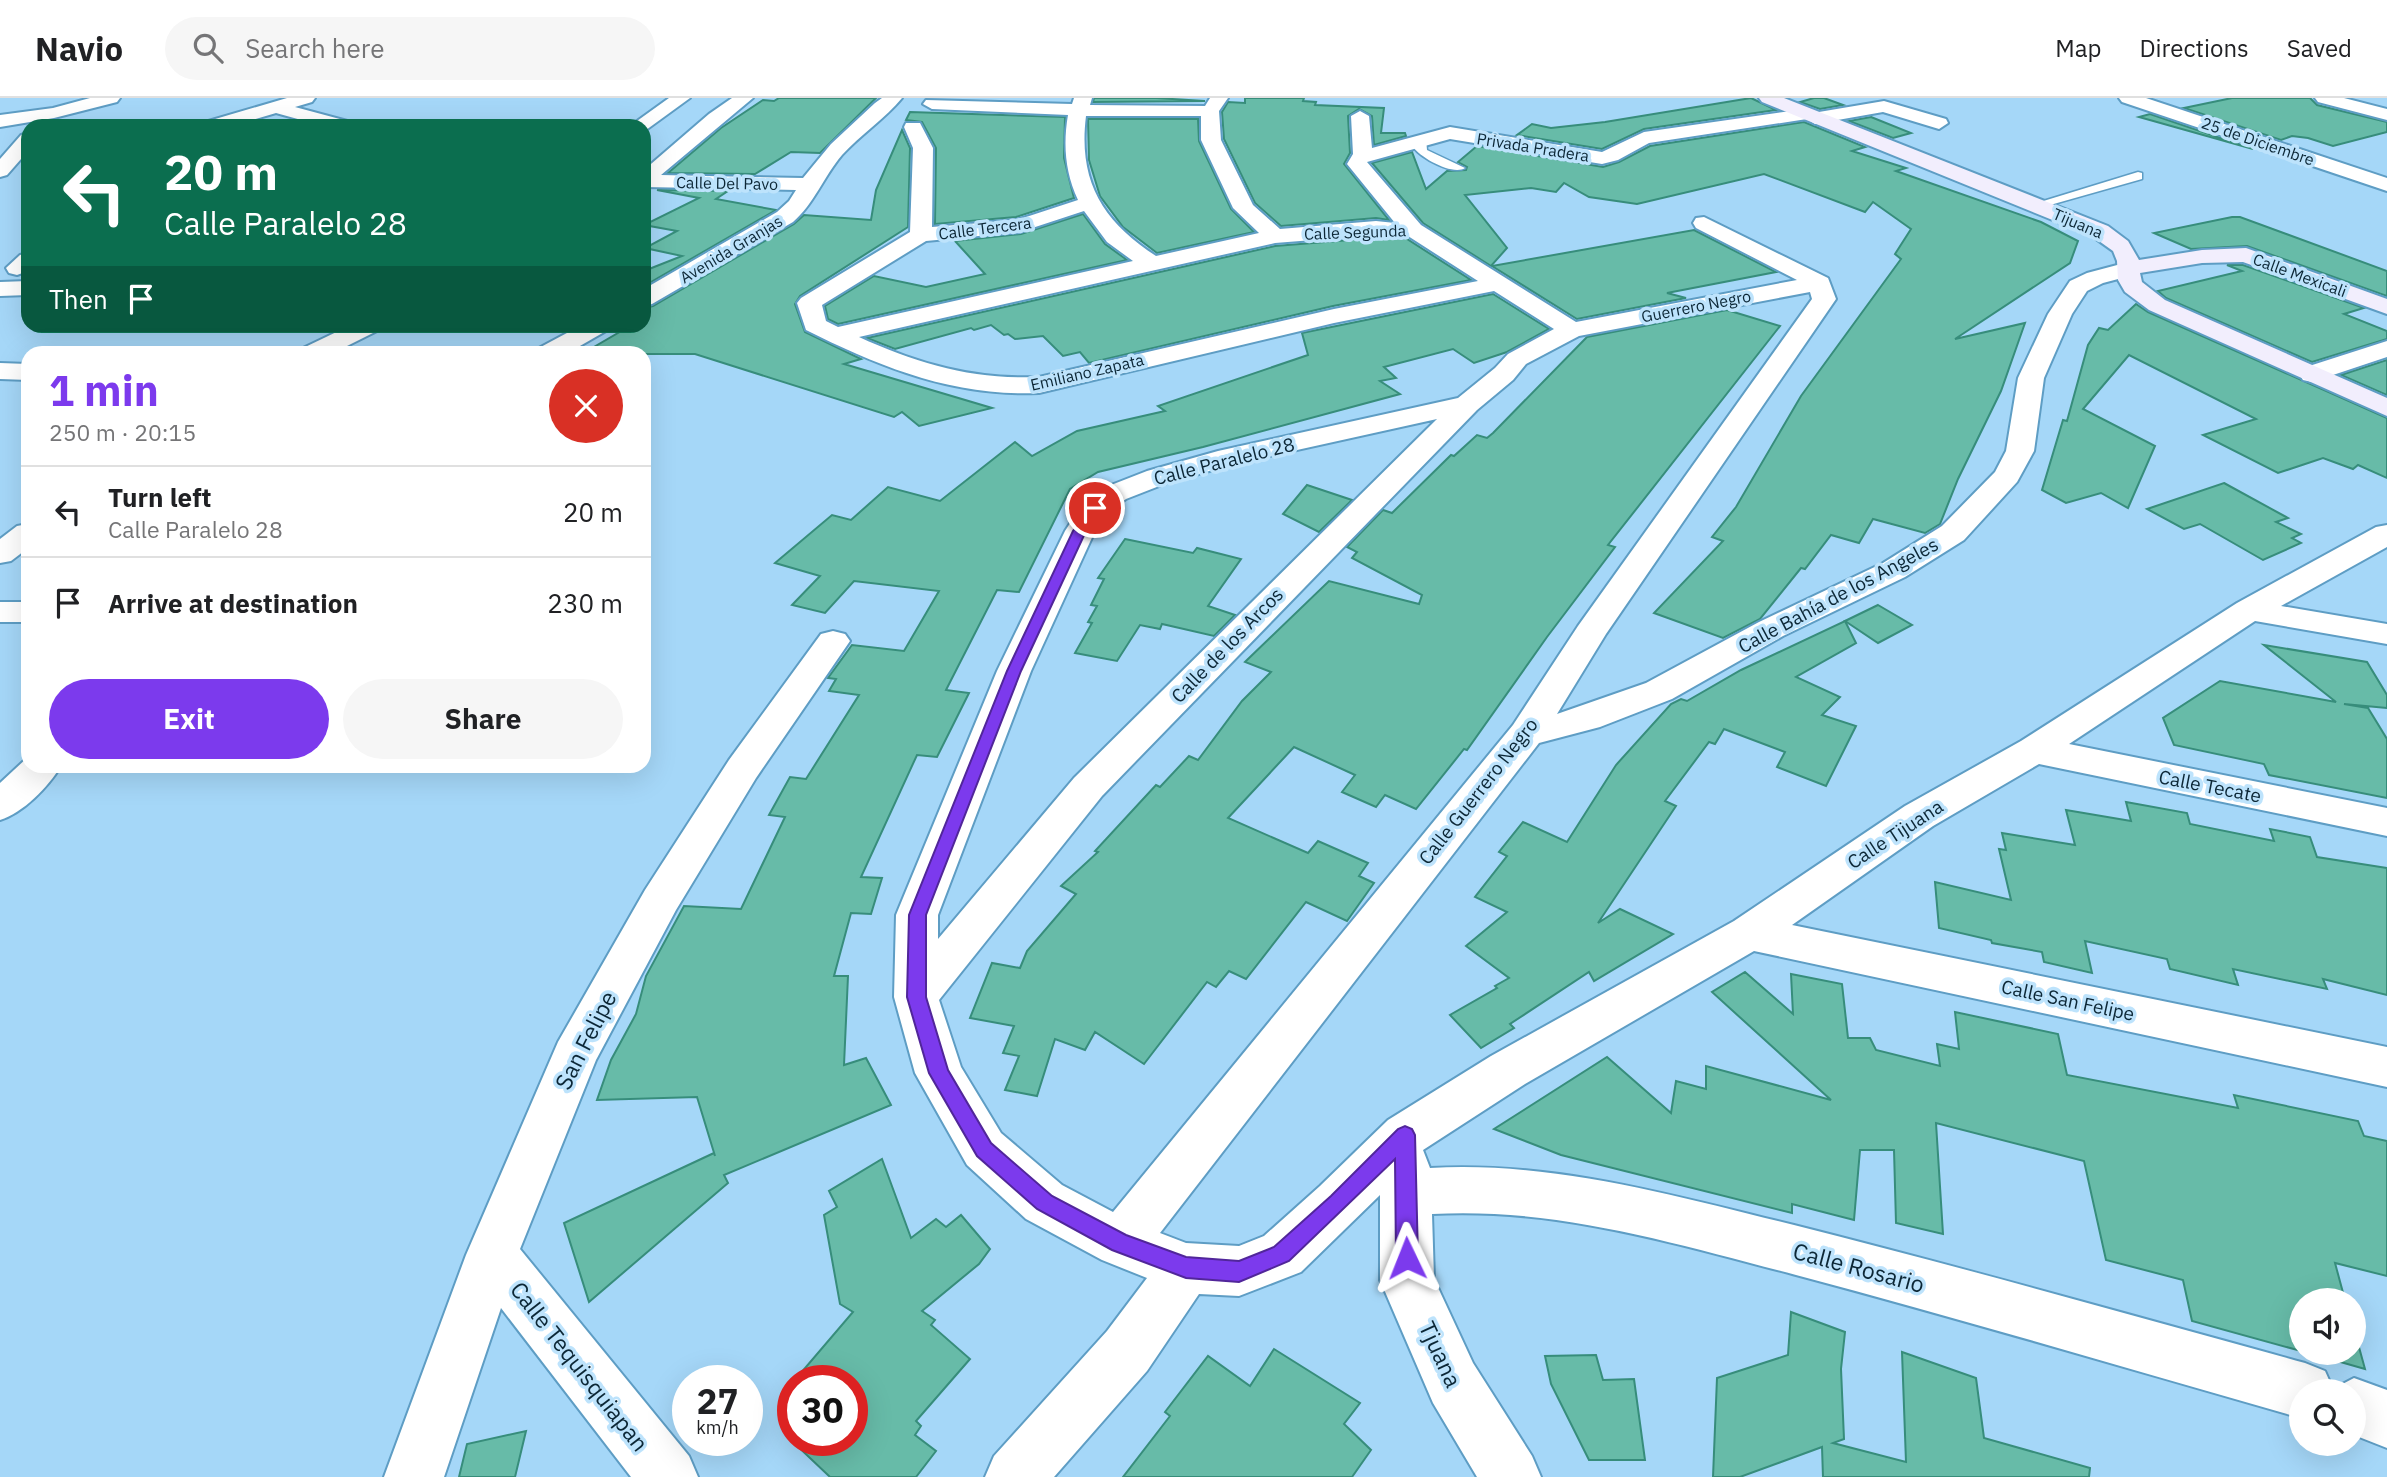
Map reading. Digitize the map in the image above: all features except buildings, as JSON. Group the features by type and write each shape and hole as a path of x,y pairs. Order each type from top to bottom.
{"main road":[{"name":"Tijuana","path":"1768,98 2114,239 2123,249 2129,269 2129,281 2136,290 2157,305 2387,408"},
{"name":"Calle Mexicali","path":"2129,269 2214,255 2246,255 2387,307"}],"street":[{"path":"50,119 66,98"},
{"path":"52,119 111,98"},
{"path":"235,119 306,98"},
{"path":"650,119 681,98"},
{"path":"651,175 715,118 744,98"},
{"name":"Avenida Granjas","path":"651,295 785,217 800,205 809,184 841,145 893,98"},
{"name":"25 de Diciembre","path":"2128,98 2387,185"},
{"path":"2153,106 2189,98"},
{"path":"2324,98 2387,115"},
{"path":"921,235 923,148 913,127 914,120 940,101 1214,104 1211,140 1244,208 1275,236"},
{"path":"1080,104 1073,131 1075,155 1088,203 1115,237 1154,265"},
{"name":"Privada Pradera","path":"1363,156 1450,133 1602,158 1644,138 1884,106 1939,123"},
{"path":"275,107 319,119"},
{"path":"1360,116 1363,156 1357,164 1413,230"},
{"path":"0,121 21,121"},
{"path":"841,145 913,127"},
{"path":"2,166 21,146"},
{"name":"Calle Del Pavo","path":"651,181 809,184"},
{"name":"Calle Tercera","path":"921,235 1020,226 1088,203"},
{"path":"1704,223 1820,283"},
{"name":"Calle Segunda","path":"834,334 1275,236 1376,228 1413,230 1572,330"},
{"name":"Emiliano Zapata","path":"921,235 809,303 815,325 887,360 992,387 1039,385 1334,316 1501,283"},
{"name":"Calle Bahía de los Angeles","path":"1526,734 1587,719 1659,691 1772,629 1894,570 1953,533 2007,476 2020,451 2031,378 2060,314 2078,286 2095,278 2129,269"},
{"path":"0,289 21,274"},
{"name":"Guerrero Negro","path":"1572,330 1820,283"},
{"name":"Calle Guerrero Negro","path":"1120,1243 1526,734 1590,633 1824,299 1820,283"},
{"name":"Calle de los Arcos","path":"916,997 1088,787 1467,404 1504,374 1517,359 1572,330"},
{"path":"327,346 354,333"},
{"path":"561,346 584,333"},
{"path":"2312,374 2387,349"},
{"path":"0,371 21,372"},
{"name":"Calle Paralelo 28","path":"1405,1135 1338,1203 1282,1254 1239,1271 1186,1268 1120,1243 1044,1202 984,1149 939,1073 916,997 917,915 1014,671 1080,531 1095,508 1116,493 1228,457 1467,404"},
{"name":"Calle Tijuana","path":"1405,1135 1508,1070 1749,933 1919,816 2034,750 2249,610 2387,534"},
{"path":"0,554 21,538"},
{"path":"2249,610 2387,634"},
{"path":"0,612 21,612"},
{"name":"San Felipe","path":"414,1477 492,1255 574,1056 660,901 742,769 833,641"},
{"name":"Calle Tecate","path":"2034,750 2387,822"},
{"name":"Calle San Felipe","path":"1749,933 2387,1067"},
{"name":"Tjuana","path":"1405,1135 1407,1280 1453,1383 1511,1477"},
{"name":"Calle Rosario","path":"1404,1192 1461,1189 1524,1193 1621,1206 1892,1275 2289,1387"},
{"name":"Calle Tequisquiapan","path":"492,1255 668,1477"},
{"path":"1015,1477 1127,1351 1186,1268"},
{"path":"2366,1412 2387,1419"}],"lane":[{"name":"Privada Pradera","path":"1422,141 1419,147 1423,152 1459,168"},
{"path":"2036,205 2138,176"}],"route":[{"path":"1095,508 1080,531 1048,595 1014,671 917,915 916,997 939,1073 984,1149 1044,1202 1120,1243 1186,1268 1239,1271 1282,1254 1338,1203 1405,1135 1407,1258"}]}
